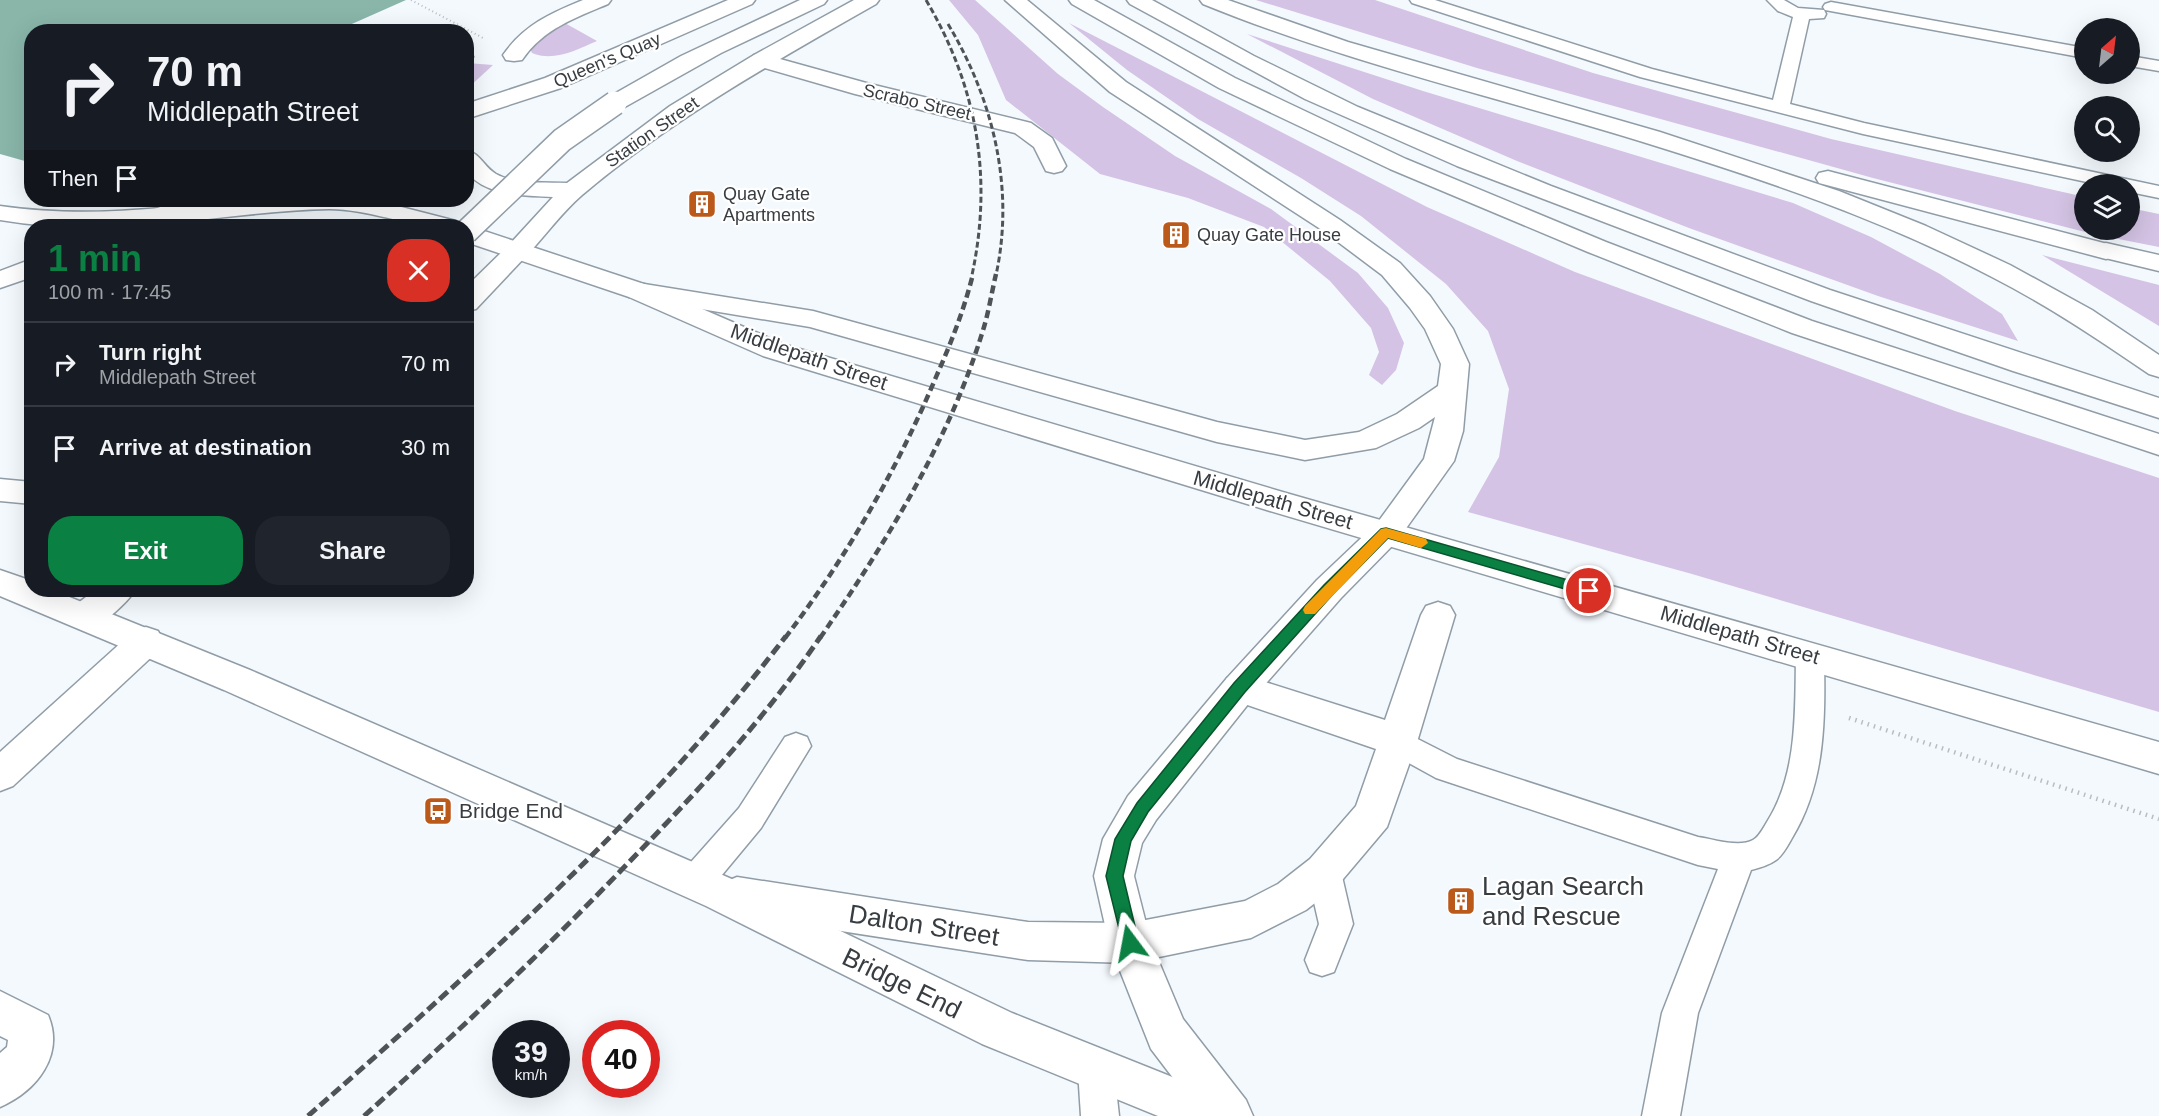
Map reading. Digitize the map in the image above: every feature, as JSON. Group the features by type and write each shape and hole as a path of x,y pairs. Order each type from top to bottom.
{"main road":[{"path":"514,55 522,41 551,21 601,0"},
{"name":"Queen's Quay","path":"474,109 603,63 745,0"},
{"path":"474,224 562,140 615,104 694,57 817,0"},
{"name":"Station Street","path":"474,295 572,191 678,111 762,60 869,0"},
{"path":"1015,0 1118,87 1331,225 1391,269 1420,302 1439,329 1455,364 1448,430 1439,461 1386,533 1329,589 1240,688 1142,808 1123,839 1114,876 1130,943 1167,1034 1230,1116"},
{"path":"1079,0 1227,83 1409,169 1597,247 1802,327 2159,445"},
{"path":"1137,0 1219,46 1316,95 1544,192 1758,275 2159,408"},
{"path":"1210,0 1242,14 1426,71 1663,140 1821,194 1918,232 2027,283 2130,346 2159,368"},
{"name":"Scrabo Street","path":"762,60 863,89 1023,128 1044,143 1054,166"},
{"path":"474,129 488,105"},
{"path":"1663,140 1827,178 2159,263"},
{"path":"474,166 485,178 509,187 572,191"},
{"path":"146,219 182,207"},
{"path":"111,219 248,207"},
{"path":"382,207 426,219"},
{"path":"0,213 41,219"},
{"name":"Middlepath Street","path":"474,235 638,291 773,350 1386,533 2159,758"},
{"path":"0,280 24,270"},
{"path":"638,291 813,319 1217,432 1305,450 1365,441 1408,421 1453,390"},
{"path":"0,490 24,492"},
{"name":"Bridge End","path":"0,582 24,592"},
{"name":"Bridge End","path":"38,597 146,641 708,888 963,1013 1190,1112"},
{"path":"85,616 109,597"},
{"name":"Dalton Street","path":"708,888 1028,941 1130,943 1251,919 1292,897 1324,872 1373,815 1437,615"},
{"path":"0,775 146,641"},
{"path":"1240,688 1370,730 1398,742"},
{"path":"0,1012 32,1030 27,1059 0,1084"}],"lane":[{"path":"1418,0 1646,73 1780,107 2077,174"},
{"path":"1775,0 1781,7 1802,14 1819,14 1830,10 1828,3 1886,8 2074,51"},
{"path":"1780,107 1802,14"},
{"path":"2140,63 2159,66"},
{"path":"2140,188 2159,192"},
{"path":"1398,742 1447,769 1698,851 1739,857 1765,850 1787,821 1801,785 1810,706 1810,655"},
{"path":"708,888 796,746"},
{"path":"1661,1116 1680,1013 1739,857"},
{"path":"1322,960 1336,924 1324,872"},
{"path":"1096,1070 1100,1116"}],"path":[{"path":"411,0 456,24"},
{"path":"474,33 481,37"},
{"path":"1810,706 2159,819"}],"shaded area":[{"path":"0,0 406,0 352,24 24,24 24,186 0,196"},
{"path":"949,0 975,0 1058,74 1103,107 1175,156 1271,209 1358,273 1388,308 1404,343 1396,370 1382,385 1369,375 1379,352 1371,328 1330,281 1264,227 1188,198 1100,174 1006,100 978,35"},
{"path":"1256,0 1375,0 1593,73 1831,139 2074,194 2074,229 1873,178 1477,68"},
{"path":"563,22 597,41 557,56 532,53 529,46"},
{"path":"1069,23 1427,207 1575,272 1955,411 2159,478 2159,712 1692,574 1468,512 1499,457 1509,389 1488,331 1446,284 1361,216 1301,178 1198,119 1127,70"},
{"path":"1247,34 1423,91 1793,203 1871,237 1940,274 2002,314 2018,341 1878,296 1689,228 1517,161 1373,99"},
{"path":"474,64 493,65 474,83"},
{"path":"2140,210 2159,214 2159,247 2123,240 2140,240"},
{"path":"2042,255 2159,285 2159,326"}],"pier":[{"path":"0,154 24,161 24,189 0,199"}],"railway":[{"path":"926,0 958,65 969,99 976,133 981,203 972,275"},
{"path":"948,24 977,83 996,145 1003,210 996,275"},
{"path":"785,638 829,577 869,512 905,446 952,339 973,274"},
{"path":"820,638 892,527 935,449 970,369 986,321 996,274"},
{"path":"308,1116 497,946 619,828 733,702 786,636"},
{"path":"364,1116 467,1022 601,892 708,778 778,695 821,636"}],"slow traffic":[{"path":"1310,610 1386,533 1421,543"}],"place":[{"name":"Quay Gate Apartments","path":"702,204"},
{"name":"Quay Gate House","path":"1176,235"},
{"name":"Bridge End","path":"438,811"},
{"name":"Lagan Search and Rescue","path":"1461,901"}],"route":[{"path":"1130,943 1114,876 1123,839 1142,808 1240,688 1329,589 1386,533 1589,591"}]}
